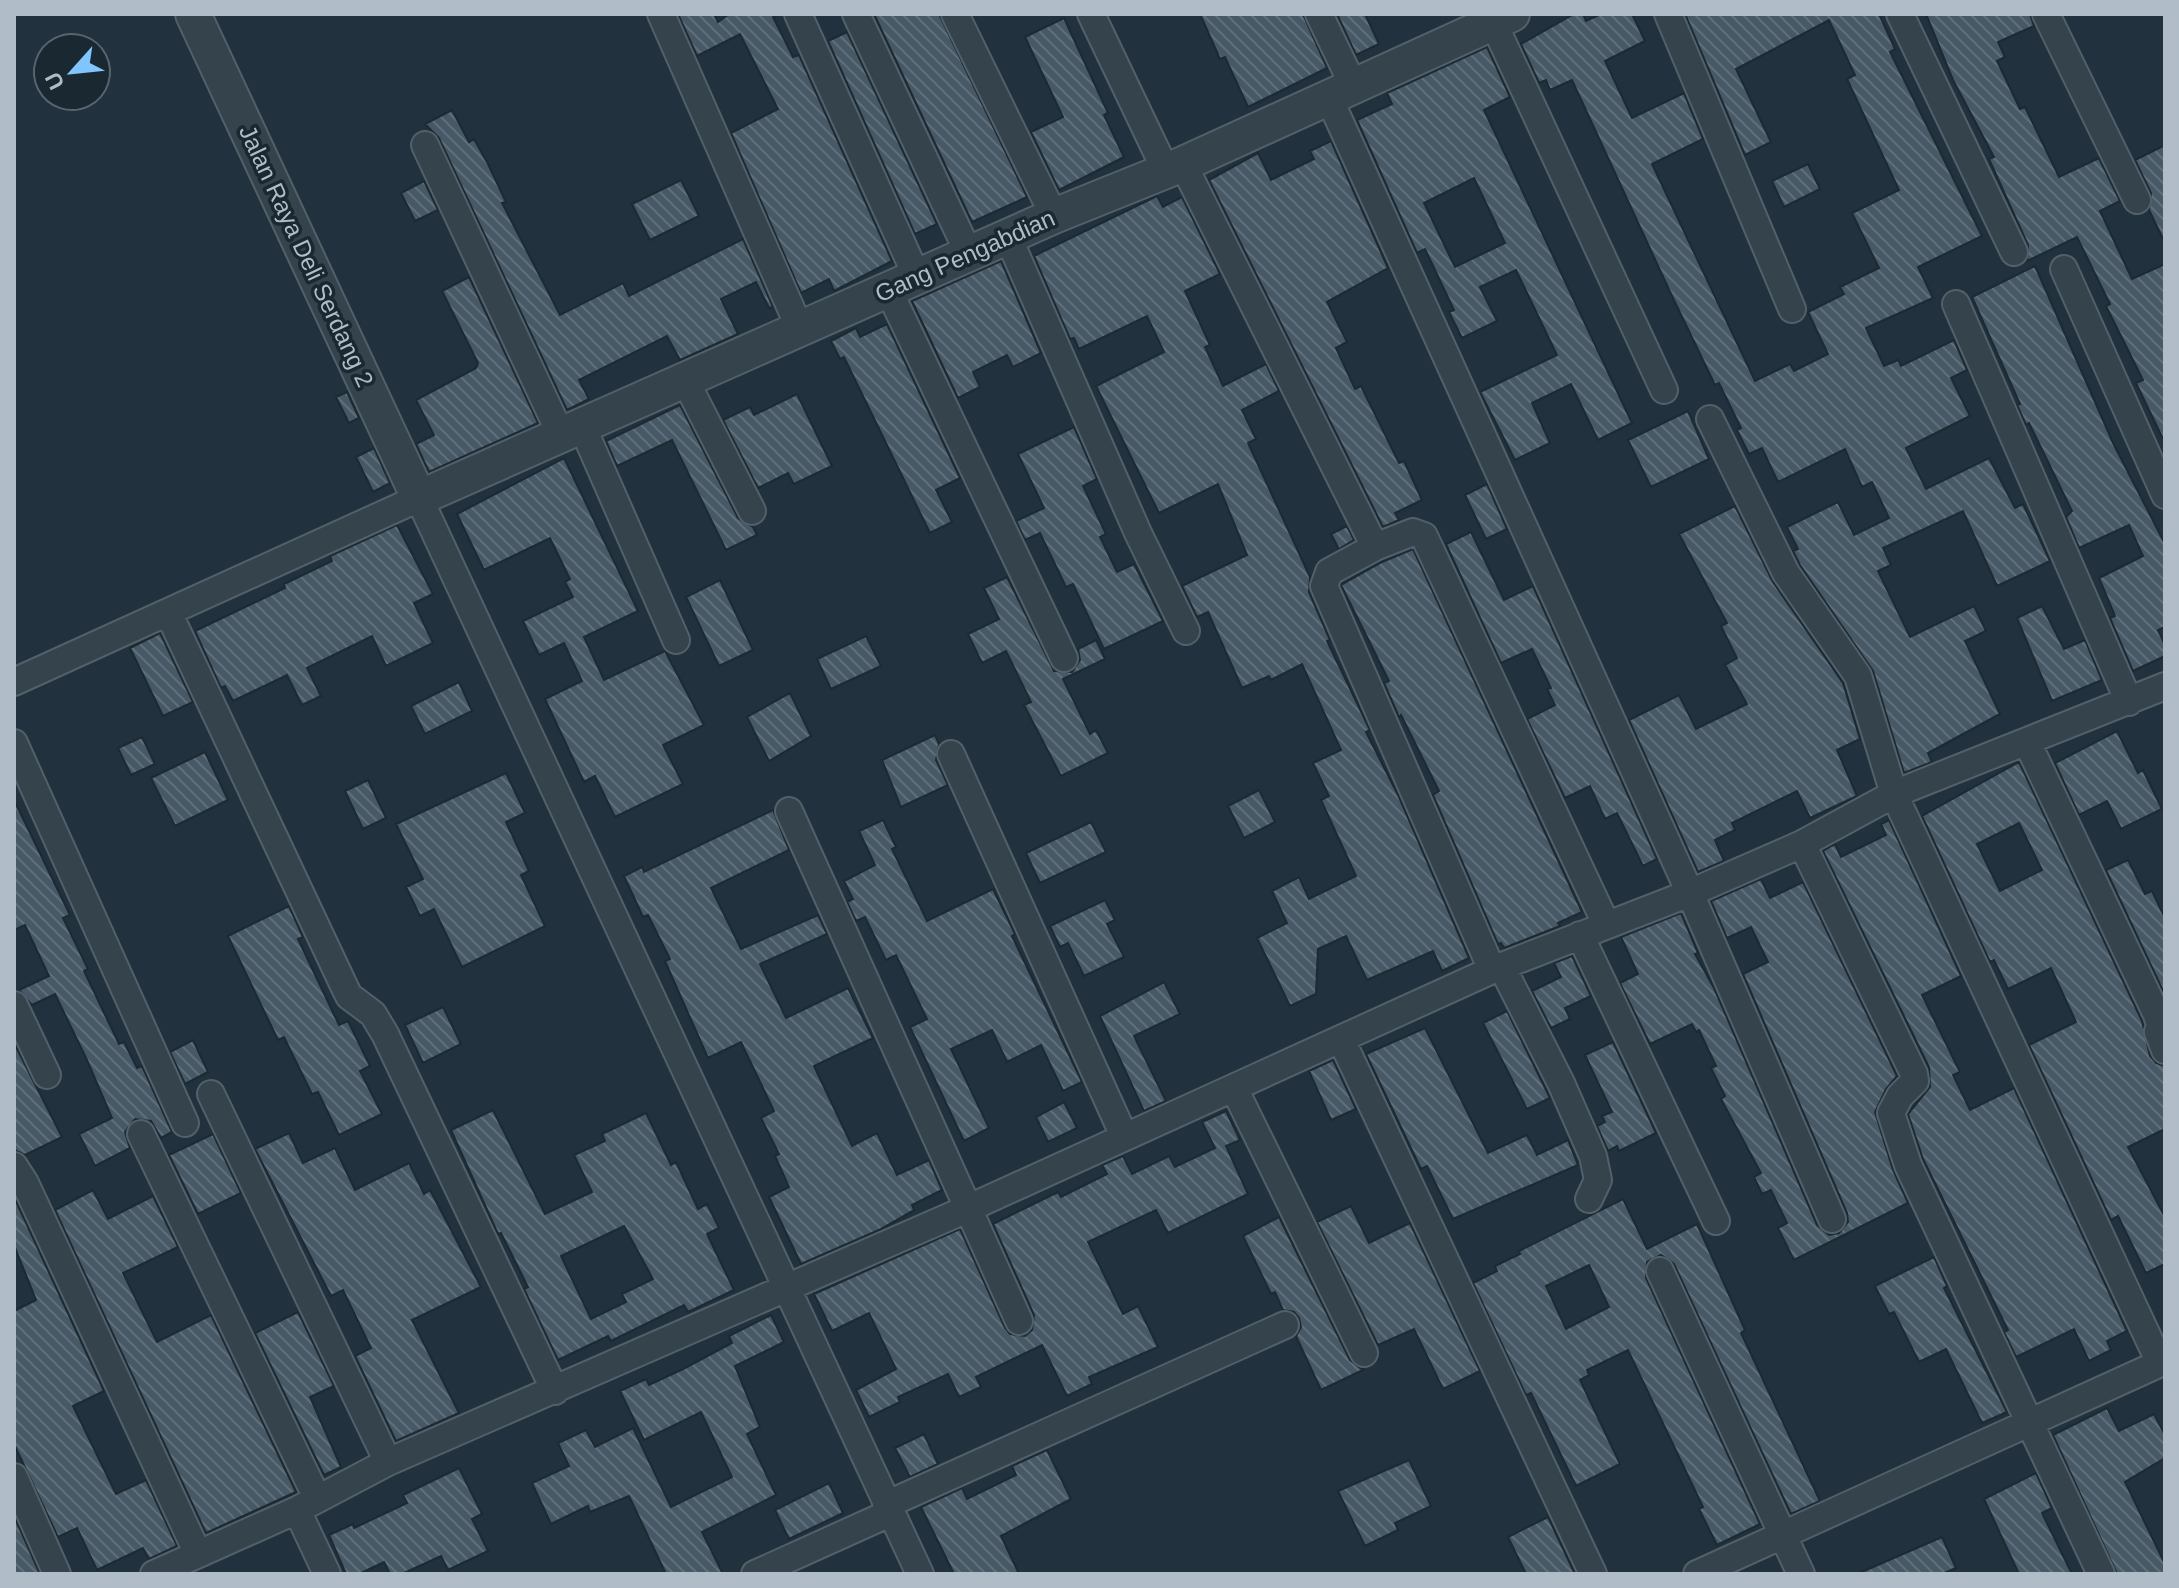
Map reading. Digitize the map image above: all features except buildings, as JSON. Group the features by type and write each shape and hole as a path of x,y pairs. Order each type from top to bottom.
{"street":[{"name":"Jalan Raya Deli Serdang 2","path":"193,14 419,498"},
{"path":"661,14 800,329"},
{"path":"798,14 903,283 1064,658"},
{"path":"856,14 969,254"},
{"path":"955,14 1054,216"},
{"path":"1091,14 1375,547"},
{"path":"1319,14 1341,92 1832,1219"},
{"path":"1668,14 1792,309"},
{"path":"1900,14 2014,252"},
{"path":"2046,14 2137,200"},
{"name":"Gang Pengabdian","path":"419,498 1341,92 1502,17"},
{"path":"1502,17 1664,390"},
{"path":"425,145 676,640"},
{"path":"1008,237 1138,533 1186,631"},
{"path":"2064,269 2165,495"},
{"path":"1956,304 2129,702"},
{"path":"685,380 752,511"},
{"path":"1697,1574 2163,1362 1894,794 1858,676 1786,573 1710,419"},
{"path":"14,682 419,498 920,1574"},
{"path":"1589,1199 1598,1180 1589,1147 1497,968 1324,586 1329,572 1375,547 1413,532 1424,536 1606,924"},
{"path":"168,612 345,988 349,996 373,1014 385,1034 555,1391"},
{"path":"154,1574 307,1504 388,1462 967,1209 1497,968 1690,893 1802,844 1894,794 2165,686"},
{"path":"2027,742 2157,1015 2165,1050"},
{"path":"14,743 185,1123"},
{"path":"951,754 1124,1136"},
{"path":"789,811 1019,1321"},
{"path":"1802,844 1914,1074 1915,1081 1893,1106 1892,1124 2101,1574"},
{"path":"1580,935 1716,1221"},
{"path":"14,1005 47,1075"},
{"path":"1341,1039 1593,1574"},
{"path":"1234,1088 1364,1353"},
{"path":"211,1094 388,1462"},
{"path":"141,1134 307,1504 327,1574"},
{"path":"14,1166 106,1351 198,1554"},
{"path":"1660,1271 1801,1574"},
{"path":"755,1574 1285,1325"},
{"path":"14,1477 57,1574"}]}
